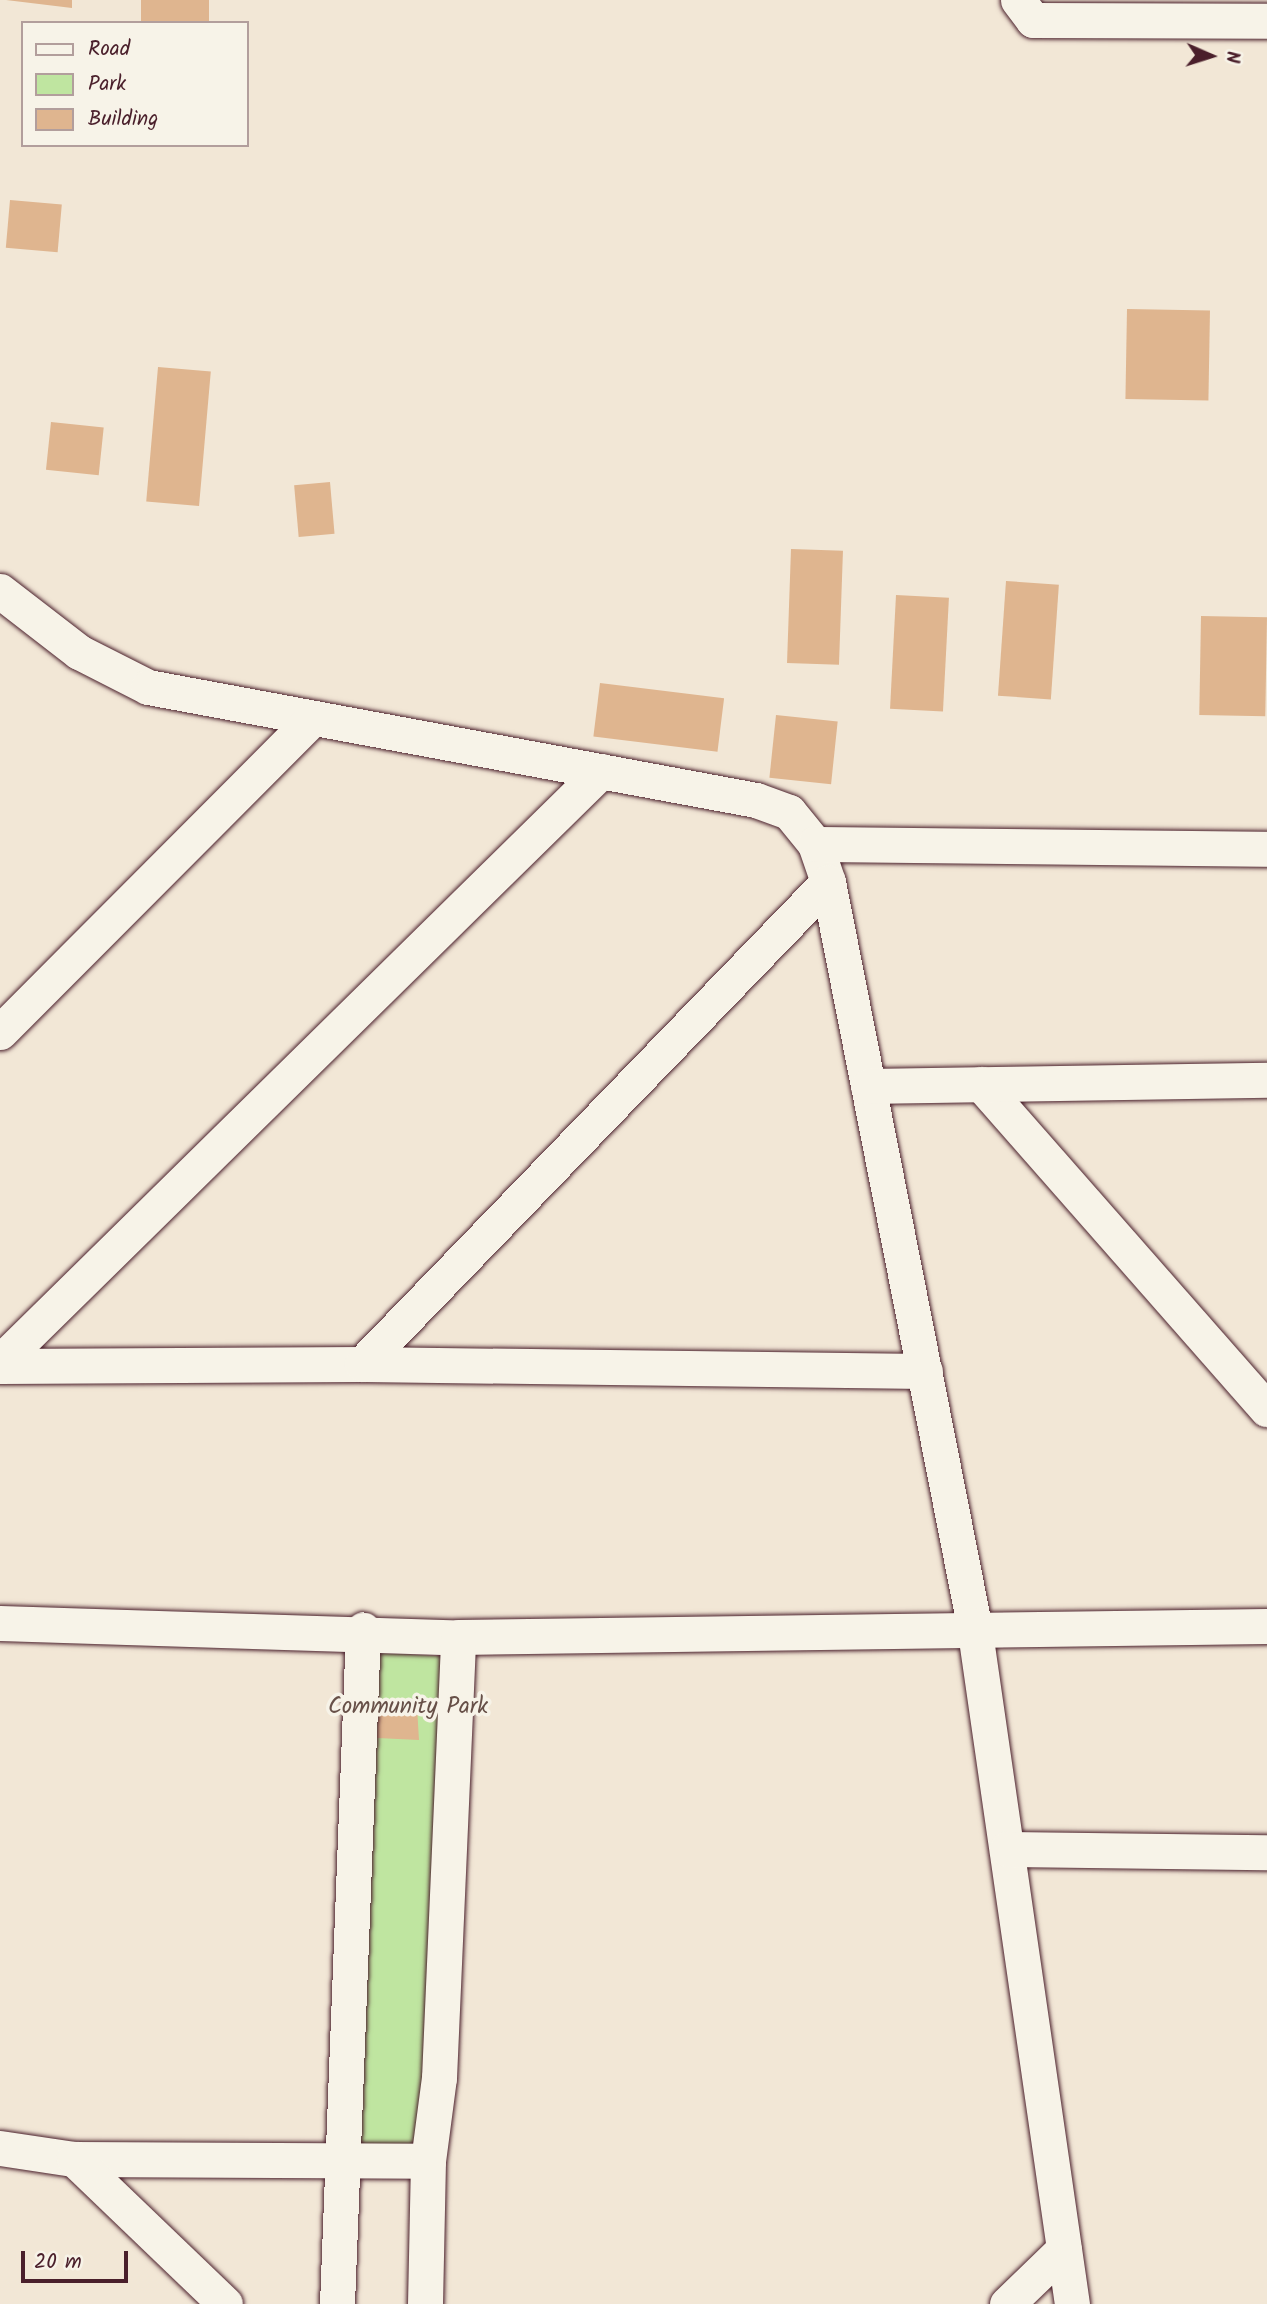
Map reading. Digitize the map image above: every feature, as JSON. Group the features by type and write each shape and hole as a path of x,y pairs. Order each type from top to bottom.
{"street":[{"path":"1018,0 1033,20 1267,21"},
{"path":"0,591 79,652 148,687 756,800 789,812 815,844 828,882 974,1625 1072,2304"},
{"path":"0,1032 313,718"},
{"path":"0,1364 601,771"},
{"path":"815,844 1267,849"},
{"path":"362,1364 828,882"},
{"path":"868,1086 1267,1080"},
{"path":"981,1084 1267,1409"},
{"path":"0,1364 362,1364 925,1371"},
{"path":"0,1623 363,1630 458,1637 974,1625 1267,1626"},
{"path":"337,2304 338,2164 359,1855 363,1630"},
{"path":"425,2304 428,2161 439,2078 458,1637"},
{"path":"1007,1849 1267,1852"},
{"path":"0,2147 74,2159 338,2164 428,2161"},
{"path":"74,2159 225,2304"},
{"path":"1007,2304 1064,2249"}],"green space":[{"name":"Community Park","path":"363,1652 457,1657 431,2161 337,2156"}],"building":[{"path":"6,0 72,0 72,8"},
{"path":"141,0 209,0 209,21 141,21"},
{"path":"10,200 62,205 58,252 6,248"},
{"path":"1127,309 1210,310 1208,400 1125,399"},
{"path":"158,367 211,372 199,506 146,501"},
{"path":"51,422 104,428 99,475 46,470"},
{"path":"330,482 335,534 299,537 294,485"},
{"path":"791,549 843,551 839,665 787,663"},
{"path":"1006,581 1059,585 1051,699 998,696"},
{"path":"896,595 949,598 943,712 890,709"},
{"path":"1201,616 1267,617 1265,716 1199,715"},
{"path":"600,683 724,698 717,752 593,737"},
{"path":"776,715 838,721 831,784 769,778"},
{"path":"417,1707 419,1740 377,1738 379,1708"}]}
